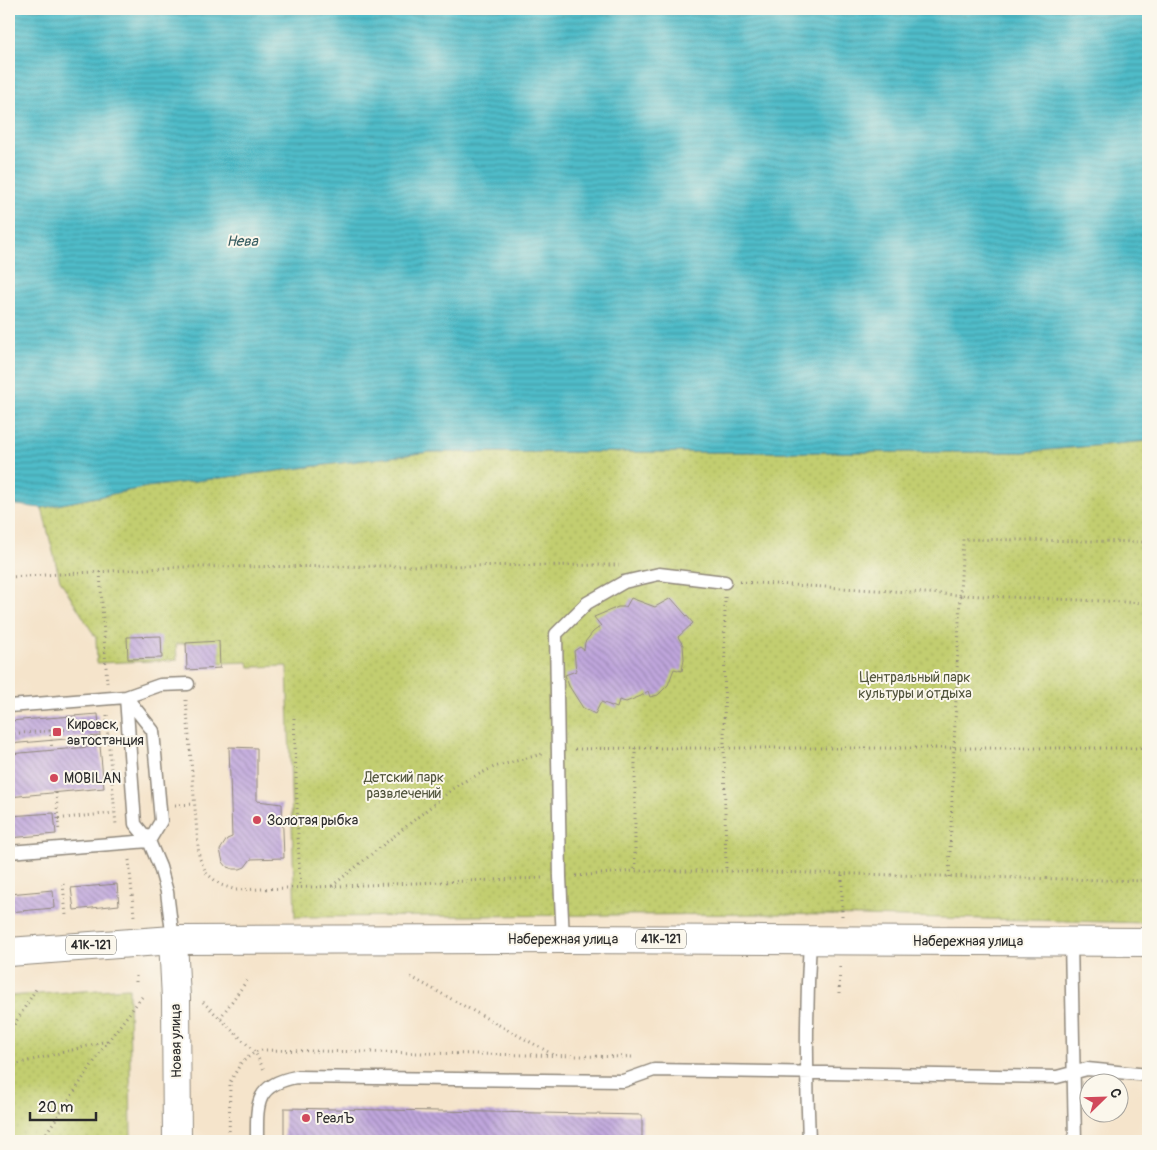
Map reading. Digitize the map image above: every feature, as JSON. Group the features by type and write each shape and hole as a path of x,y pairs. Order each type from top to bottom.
{"main road":[{"name":"Набережная улица","path":"9,952 173,940 563,939 1148,942"},
{"name":"Новая улица","path":"173,940 176,999 177,1141"}],"lane":[{"path":"563,939 557,750 556,634 587,603 624,582 659,574 725,582"},
{"path":"9,706 126,697 160,686 186,684"},
{"path":"126,697 153,731 161,820 149,841"},
{"path":"126,697 135,824 149,841 160,867 167,892 173,940"},
{"path":"9,852 149,841"},
{"path":"809,1141 806,1072 810,941"},
{"path":"1071,941 1075,1141"},
{"path":"257,1141 257,1109 262,1094 272,1084 283,1079 296,1077 623,1081 654,1070 1057,1076 1087,1069 1148,1075"}],"path":[{"path":"9,576 180,567"},
{"path":"100,572 106,664 106,726 116,828"},
{"path":"725,582 724,749 726,872"},
{"path":"950,877 960,595 1148,603"},
{"path":"186,684 199,857 207,874 221,885 236,890 560,877 635,871 1148,881"},
{"path":"294,718 300,888"},
{"path":"9,734 106,726"},
{"path":"50,730 52,750"},
{"path":"635,748 635,871"},
{"path":"332,887 459,784 494,767 557,750 635,748 1148,748"},
{"path":"56,792 56,819 59,834"},
{"path":"173,805 195,804"},
{"path":"56,819 114,813 121,808"},
{"path":"129,860 134,916"},
{"path":"841,924 842,875"},
{"path":"63,884 66,915"},
{"path":"839,993 840,959"},
{"path":"136,976 136,982"},
{"path":"411,977 555,1056"},
{"path":"220,1018 248,979"},
{"path":"9,1033 36,989"},
{"path":"41,1141 108,1041 142,997"},
{"path":"203,1002 255,1052 272,1084"},
{"path":"9,1066 108,1041"},
{"path":"9,1135 19,1141"}],"green space":[{"name":"Центральный парк культуры и отдыха","path":"1148,441 1148,923 782,914 295,917 287,666 249,667 248,662 220,663 218,642 176,644 177,660 97,663 96,638 60,580 42,508 147,487 430,452 1024,452"},
{"path":"129,988 131,1141 9,1141 9,996"}],"water":[{"name":"Нева","path":"9,9 1148,9 1148,441 1024,452 430,452 147,487 42,508 9,504"}],"building":[{"path":"631,598 655,607 671,598 693,623 678,637 683,645 684,659 682,671 674,669 668,685 658,695 650,697 648,691 626,702 619,700 617,708 601,702 595,714 583,708 569,686 565,675 576,671 574,651 580,647 584,650 585,642 601,626 594,617 618,607 626,607"},
{"path":"161,636 162,658 128,659 127,637"},
{"path":"219,641 220,668 187,670 186,643"},
{"path":"98,714 100,736 9,744 9,721"},
{"path":"100,746 104,788 9,797 9,754"},
{"name":"Золотая рыбка","path":"229,747 257,748 257,801 282,804 284,858 251,859 245,867 240,869 227,867 223,862 220,850 227,839 232,837"},
{"path":"54,813 56,834 9,838 9,816"},
{"path":"117,884 119,905 74,910 71,888"},
{"path":"53,890 54,908 9,912 9,894"},
{"path":"284,1108 642,1115 642,1141 284,1141"}],"place":[{"name":"Кировск, автостанция","path":"57,732"},
{"name":"MOBILAN","path":"54,778"},
{"name":"Золотая рыбка","path":"257,820"},
{"name":"РеалЪ","path":"306,1118"}],"park label":[{"name":"Детский парк развлечений","path":"404,786"}]}
